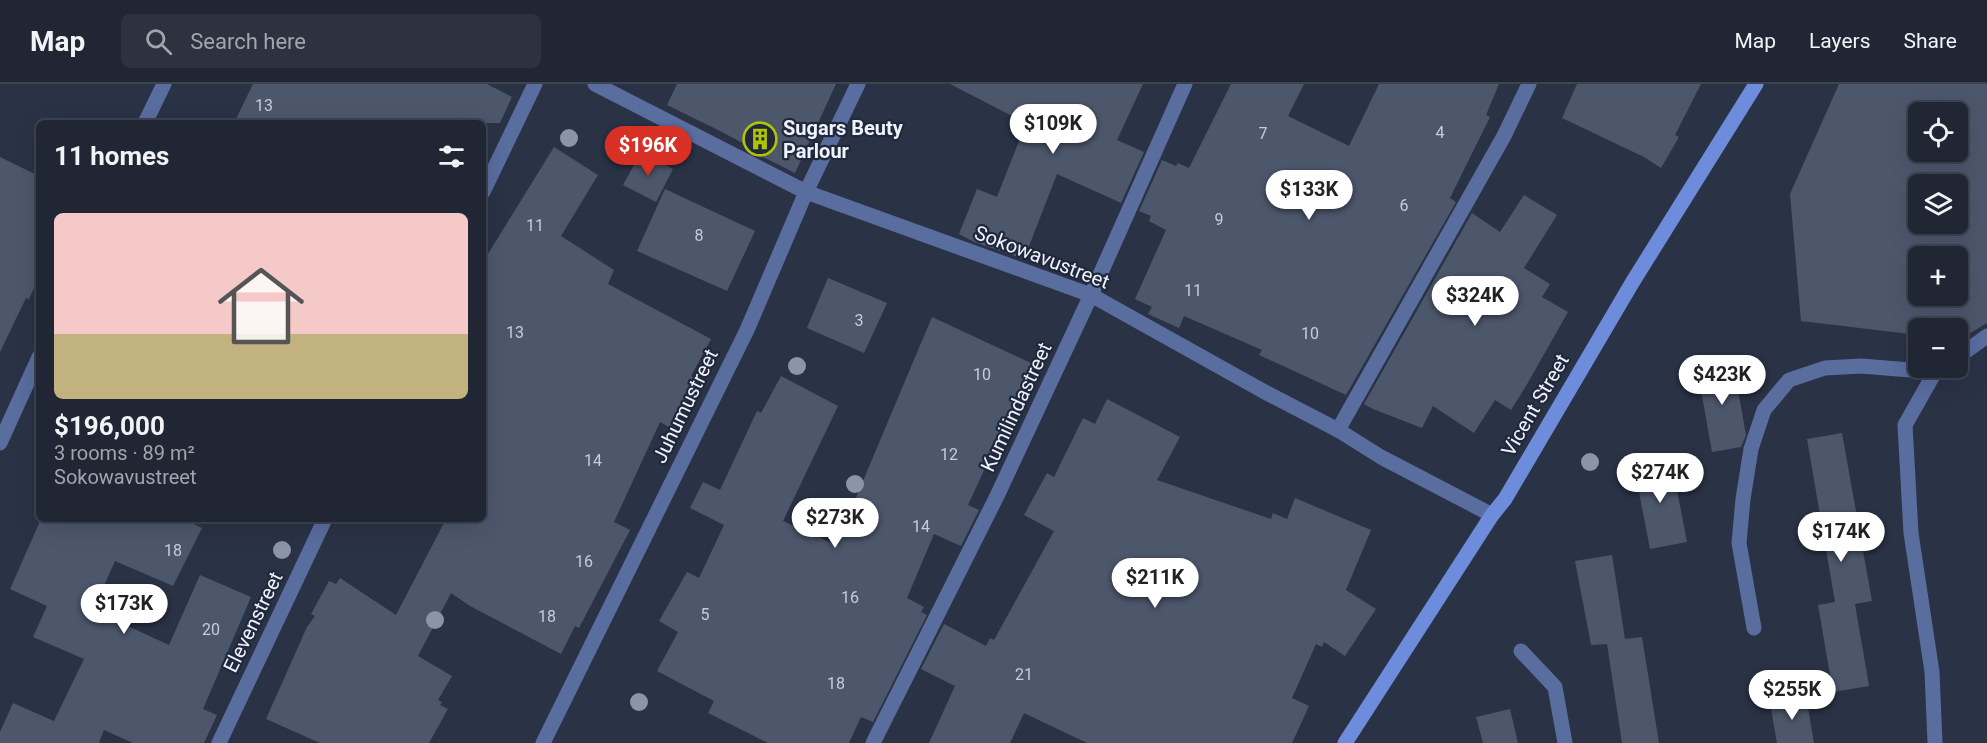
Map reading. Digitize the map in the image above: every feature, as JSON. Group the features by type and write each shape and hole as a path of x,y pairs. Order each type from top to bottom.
{"street":[{"path":"147,120 164,84"},
{"path":"486,186 535,84"},
{"name":"Sokowavustreet","path":"595,84 807,192 1091,295 1338,430 1381,457 1492,515"},
{"name":"Juhumustreet","path":"543,743 747,330 807,192 858,84"},
{"name":"Kumilindastreet","path":"873,743 997,496 1091,295 1185,84"},
{"path":"1338,430 1504,136 1529,84"},
{"name":"Vicent Street","path":"1345,743 1492,515 1505,499 1632,283 1756,84"},
{"path":"1968,350 1987,336"},
{"path":"0,443 36,364"},
{"path":"1754,628 1739,543 1751,449 1764,410 1789,380 1825,368 1861,366 1908,368"},
{"path":"1934,378 1905,425 1911,533 1932,672 1935,743"},
{"name":"Elevenstreet","path":"219,743 324,522"},
{"path":"1521,651 1555,687 1565,743"}],"building":[{"path":"253,84 487,84 512,97 500,123 486,123 486,120 235,120"},
{"path":"677,84 836,84 795,173 753,152 754,149 667,105"},
{"path":"950,84 1143,84 1117,140 1144,152 1121,203 1057,174 1024,259 974,242 959,234 977,189 997,197 1026,123"},
{"path":"1231,84 1304,84 1288,116 1349,146 1379,84 1499,84 1486,115 1490,117 1450,198 1456,202 1346,395 1259,355 1262,350 1184,316 1179,328 1148,314 1152,307 1135,299 1166,230 1149,221 1151,216 1139,211 1162,160 1189,168"},
{"path":"1577,84 1701,84 1675,135 1679,137 1661,168 1644,157 1562,118"},
{"path":"1839,84 1987,84 1987,323 1968,335 1968,318 1908,318 1908,334 1801,321 1790,194"},
{"path":"554,147 598,175 561,236 614,270 608,284 711,339 691,376 700,382 674,430 660,422 614,522 630,530 579,628 575,626 561,654 470,606 451,593 418,656 452,676 438,700 442,702 440,705 448,709 429,743 320,743 266,719 307,627 315,616 311,614 329,581 336,584 340,578 396,615 444,522 486,522 486,257"},
{"path":"641,152 673,169 656,202 623,185"},
{"path":"0,157 36,175 36,284 29,299 26,298 0,352"},
{"path":"665,189 755,231 727,291 637,251"},
{"path":"1524,195 1557,215 1524,268 1550,284 1542,297 1568,312 1511,410 1495,400 1474,433 1433,406 1422,428 1364,404 1472,213 1500,232"},
{"path":"828,278 887,303 864,353 807,328"},
{"path":"932,317 1033,364 968,505 979,510 961,546 934,534 907,598 924,607 921,612 927,615 873,722 861,717 849,743 768,743 708,713 714,701 657,671 678,632 659,621 687,572 699,578 724,525 690,508 703,482 720,490 757,411 761,413 781,376 838,406 783,521 836,545"},
{"path":"1733,362 1746,435 1741,447 1712,452 1697,368"},
{"path":"1107,399 1180,437 1157,480 1271,519 1273,513 1287,519 1295,498 1371,530 1346,590 1376,609 1345,656 1324,642 1322,647 1316,644 1292,698 1309,706 1292,743 1087,743 1024,713 1010,743 929,743 955,686 921,669 944,624 986,646 990,638 994,640 1054,531 1024,515 1047,473 1054,477 1083,418 1095,424"},
{"path":"1842,433 1872,601 1855,604 1869,686 1833,692 1818,605 1835,602 1807,439"},
{"path":"1671,459 1687,542 1650,549 1634,466"},
{"path":"40,522 189,522 202,528 173,586 115,561 93,610 169,645 200,575 251,597 203,709 217,715 204,743 133,743 104,730 99,742 102,743 0,743 0,732 13,703 54,721 84,659 33,637 47,606 10,589"},
{"path":"1612,555 1625,639 1642,637 1659,743 1622,743 1607,644 1591,645 1575,561"},
{"path":"1806,696 1814,743 1777,743 1770,703"},
{"path":"1510,709 1518,743 1483,743 1476,717"}],"place":[{"name":"Sugars Beuty Parlour","path":"760,139"}]}
